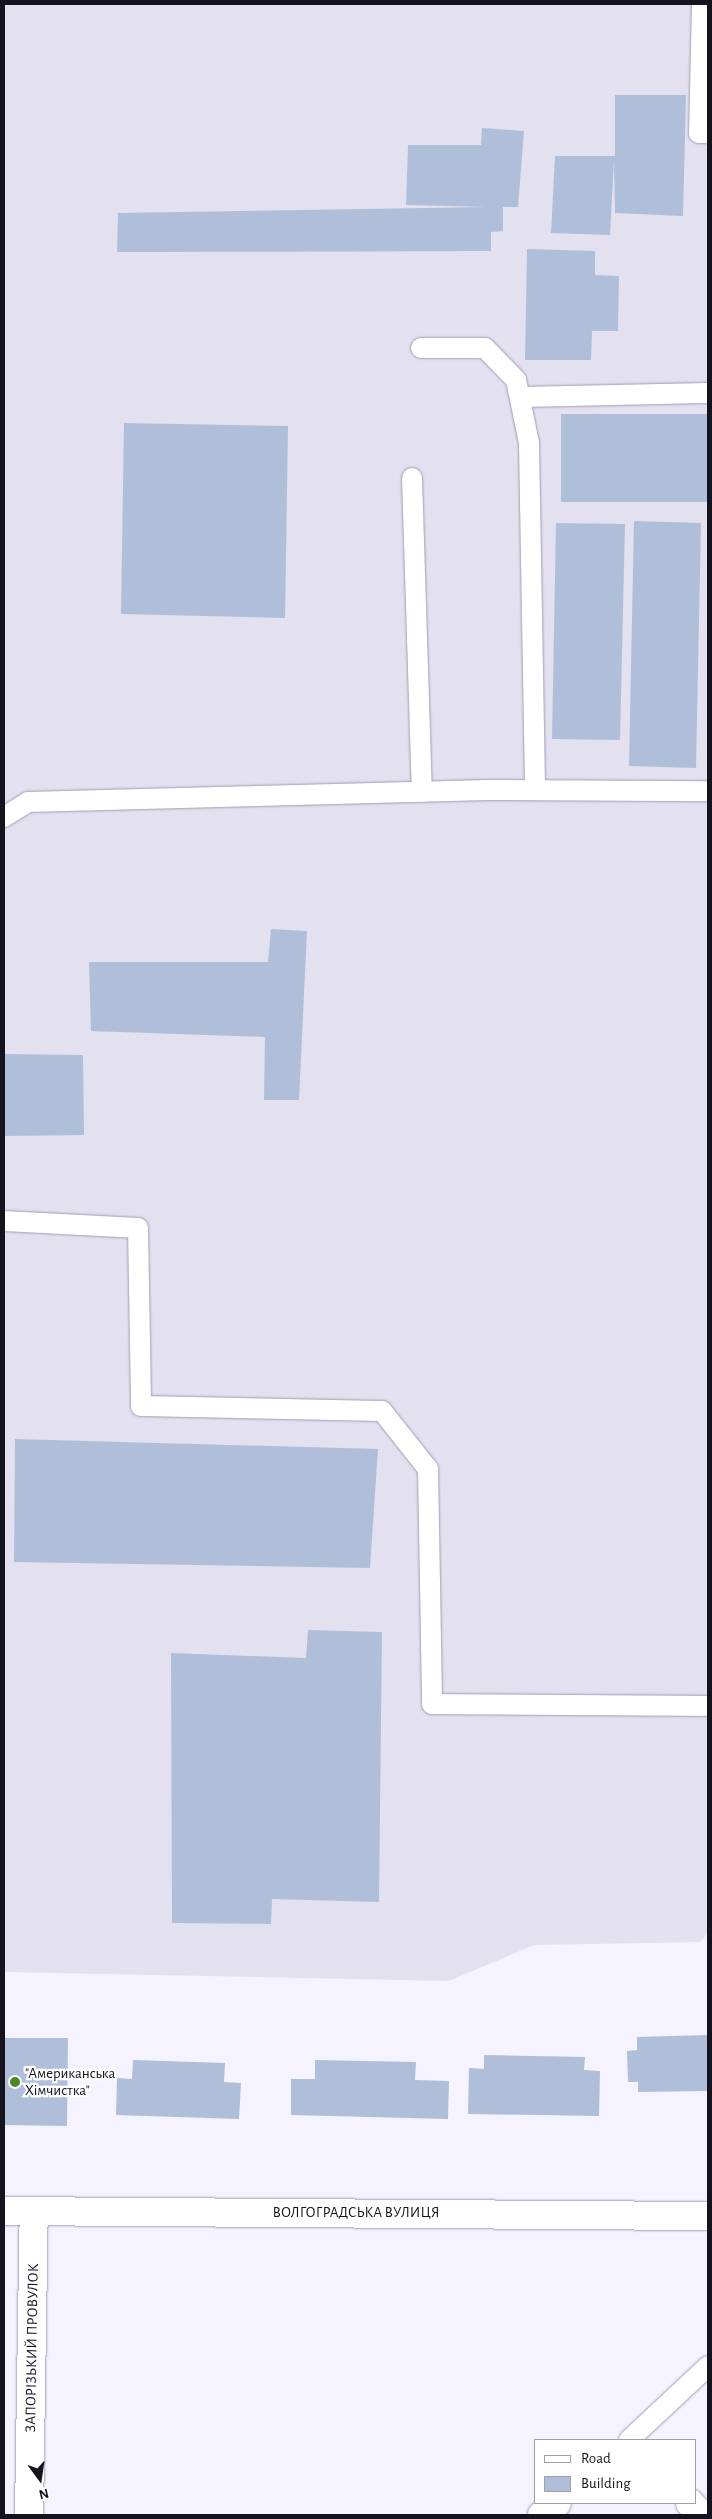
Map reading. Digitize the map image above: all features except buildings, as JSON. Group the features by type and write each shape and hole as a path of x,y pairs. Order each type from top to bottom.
{"street":[{"name":"ЗАПОРІЗЬКИЙ ПРОВУЛОК","path":"29,2515 34,2210"},
{"name":"ВОЛГОГРАДСЬКА ВУЛИЦЯ","path":"4,2211 708,2216"},
{"path":"542,2515 556,2504"},
{"path":"691,2504 701,2515"}],"lane":[{"path":"702,4 698,133 708,133"},
{"path":"421,348 485,348 516,380 529,443 536,790"},
{"path":"520,397 708,394"},
{"path":"412,478 422,792"},
{"path":"4,817 28,802 536,790 708,791"},
{"path":"4,1221 138,1228 141,1406 382,1411 428,1469 432,1704 708,1706"},
{"path":"629,2439 708,2366"}],"shaded area":[{"path":"4,4 708,4 708,1933 700,1942 534,1945 449,1981 4,1972"}],"place":[{"name":"\"Американська Хімчистка\"","path":"15,2082"}]}
